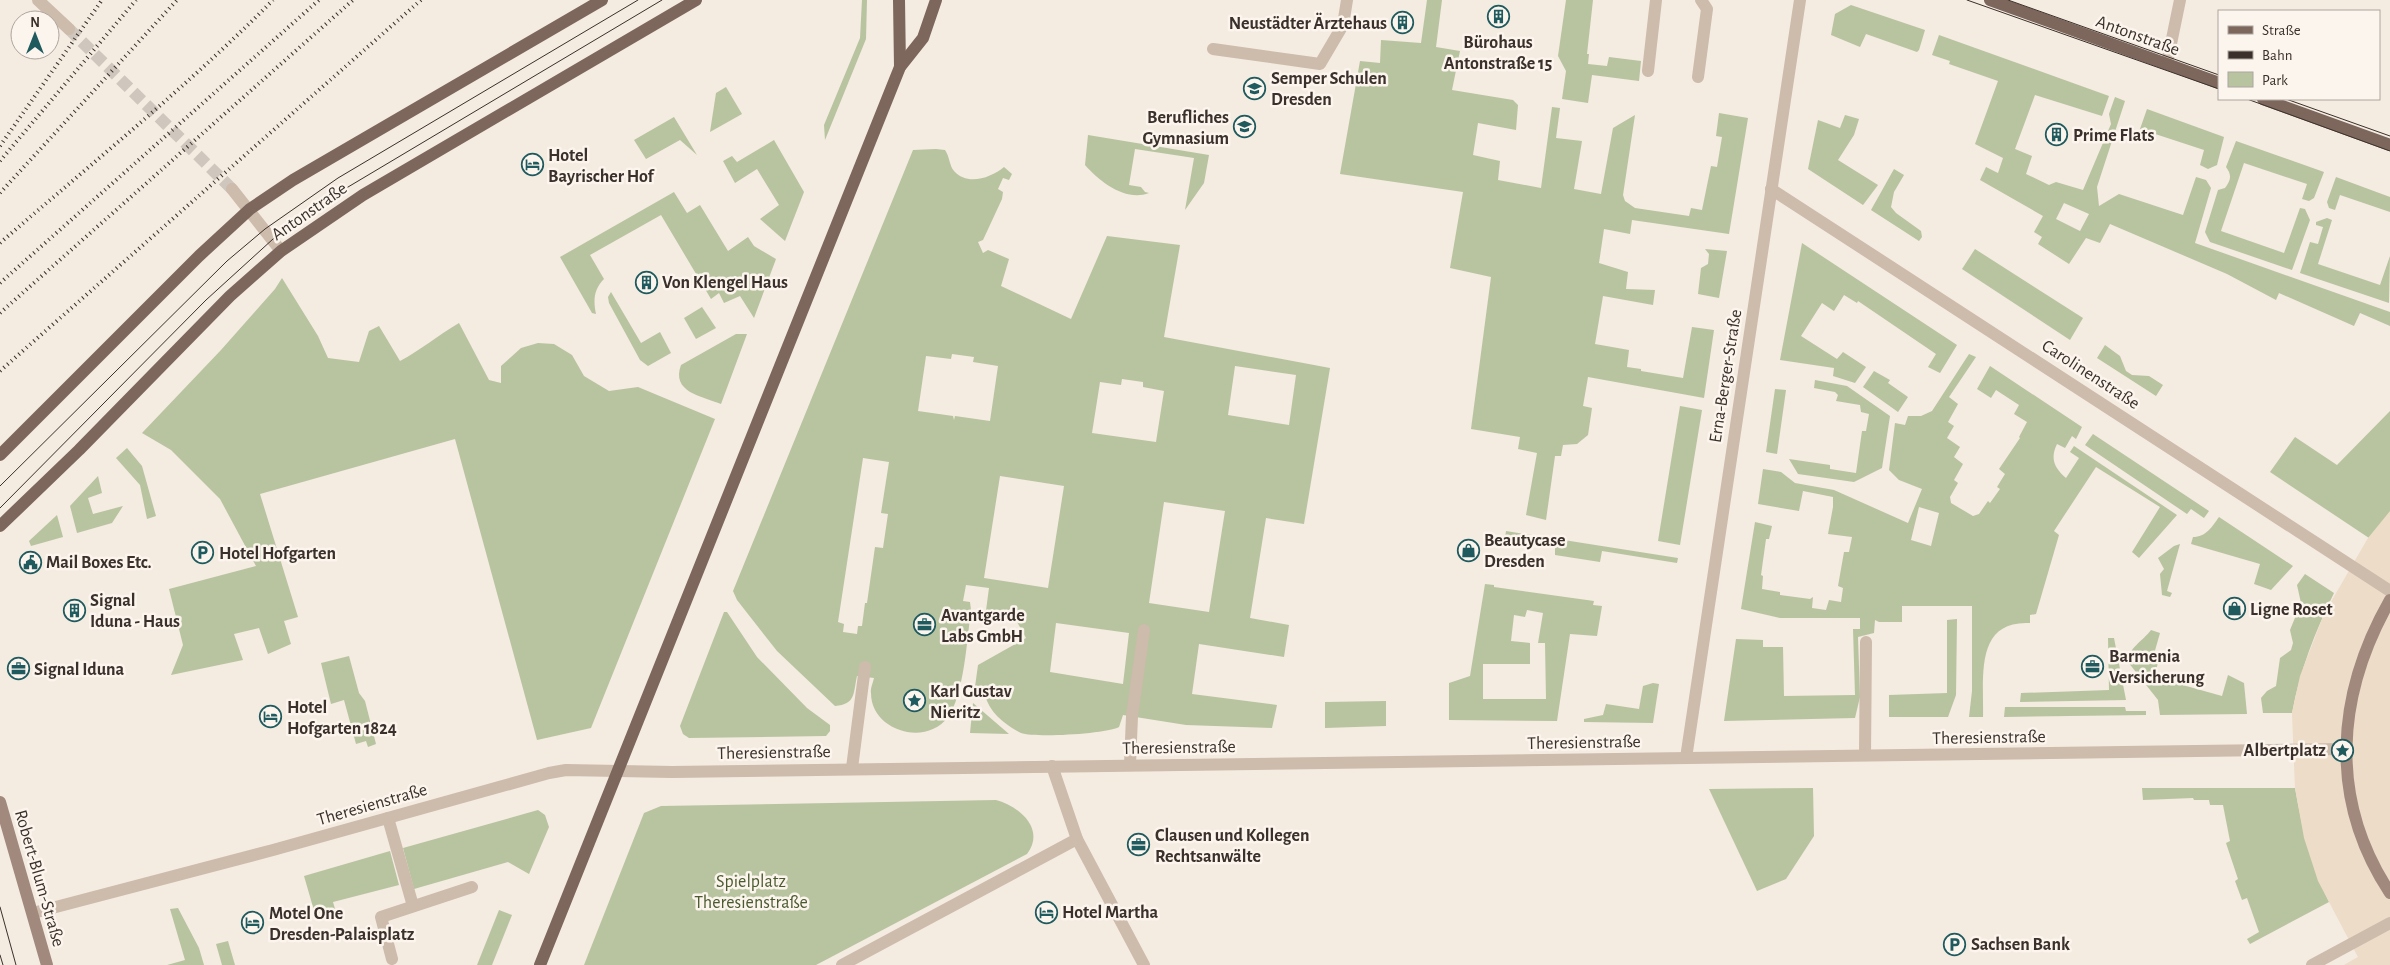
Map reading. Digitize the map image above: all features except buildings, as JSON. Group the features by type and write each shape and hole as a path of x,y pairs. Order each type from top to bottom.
{"main road":[{"name":"Antonstraße","path":"0,455 198,256 250,209 293,180 602,0"},
{"name":"Antonstraße","path":"0,526 79,450 230,296 281,250 363,195 696,0"},
{"path":"899,0 900,67"},
{"path":"540,965 616,770 900,67 923,38 936,0"},
{"name":"Antonstraße","path":"1990,0 2218,83"},
{"path":"2266,100 2390,145"},
{"path":"2390,600 2375,626 2364,658 2349,719 2345,749 2347,779 2358,828 2372,863 2390,893"},
{"name":"Robert-Blum-Straße","path":"0,802 47,965"}],"street":[{"path":"38,0 69,28"},
{"path":"1212,49 1320,64 1343,25 1347,0"},
{"path":"1648,70 1656,0"},
{"path":"1698,77 1707,9 1701,0"},
{"name":"Erna-Berger-Straße","path":"1686,758 1800,0"},
{"path":"2167,64 2180,0"},
{"path":"232,189 250,209 281,250"},
{"name":"Carolinenstraße","path":"1771,189 2390,591"},
{"path":"1130,765 1132,716 1144,630"},
{"path":"1865,756 1866,642"},
{"path":"852,768 865,667"},
{"name":"Theresienstraße","path":"33,913 549,773 566,770 1052,766 2345,749"},
{"path":"1052,766 1077,839 1144,965"},
{"path":"388,818 413,906"},
{"path":"842,965 1077,839"},
{"path":"392,959 381,916 472,887"},
{"path":"2312,965 2390,923"}],"green space":[{"path":"862,0 867,0 866,39 825,140 824,125 860,38"},
{"path":"1427,0 1442,0 1436,47 1460,51 1452,90 1513,100 1518,105 1516,130 1478,123 1473,155 1500,161 1498,180 1541,188 1552,107 1560,108 1556,138 1582,141 1574,189 1601,194 1613,128 1635,115 1623,195 1625,201 1635,208 1689,216 1691,208 1702,210 1711,166 1717,167 1722,137 1716,136 1719,113 1748,118 1729,234 1632,220 1630,234 1604,229 1599,263 1628,272 1626,289 1655,290 1653,305 1603,296 1595,344 1629,350 1627,367 1683,378 1692,327 1714,330 1704,398 1588,377 1583,406 1592,408 1588,435 1577,444 1563,445 1561,456 1555,456 1546,520 1526,515 1537,453 1518,449 1520,437 1471,429 1491,277 1450,268 1463,192 1340,174 1360,61 1380,63 1381,40 1421,43"},
{"path":"1566,0 1593,0 1587,54 1589,54 1588,64 1607,66 1609,57 1641,61 1639,81 1592,75 1588,103 1562,99 1566,71 1558,56"},
{"path":"1851,5 1925,30 1919,50 1917,52 1866,34 1860,47 1831,35 1835,14"},
{"path":"1939,35 2109,96 2102,116 2035,95 2015,149 2032,156 2026,174 2049,185 2056,182 2083,190 2111,124 2109,114 2115,97 2125,101 2097,187 2099,206 2119,194 2183,215 2196,177 2206,180 2211,188 2195,243 2390,312 2390,326 2360,313 2354,326 2279,293 2276,300 2227,274 2110,224 2100,243 2086,238 2069,264 2038,244 2042,237 2034,232 2043,216 1980,180 1986,167 1998,173 2003,158 1975,144 1998,81 1949,64 1950,61 1932,55","holes":["2064,203 2089,214 2080,231 2056,219"]},
{"path":"726,87 742,114 710,132 716,93"},
{"path":"2147,109 2224,137 2217,165 2208,169 2200,165 2204,150 2140,129"},
{"path":"1845,115 1859,119 1854,135 1838,160 1878,185 1863,205 1808,169 1818,120 1840,128"},
{"path":"674,117 697,155 680,140 646,159 634,140"},
{"path":"1088,135 1209,155 1204,183 1185,210 1194,158 1135,149 1129,185 1141,187 1145,192 1149,193 1131,195 1123,193 1106,184 1085,165"},
{"path":"774,140 804,192 785,241 760,219 779,205 757,169 735,183 723,161 732,156 737,162"},
{"path":"2236,141 2324,172 2314,198 2309,201 2302,199 2307,184 2244,163 2221,231 2284,253 2300,208 2305,209 2310,220 2292,270 2210,242 2205,232 2218,190 2225,188 2230,180 2226,167"},
{"path":"913,150 945,150 954,171 959,176 965,178 979,179 993,174 1004,167 1012,174 1009,180 1003,178 998,189 1003,192 1002,199 983,240 978,242 983,253 988,250 1009,259 1001,286 1071,319 1107,236 1180,245 1164,337 1330,368 1304,524 1266,518 1250,618 1289,625 1284,657 1199,644 1192,694 1277,705 1272,728 1186,725 1123,715 1119,727 1100,732 1055,735 1021,733 1009,726 994,712 985,695 974,694 978,665 1026,638 1010,609 989,623 985,618 989,588 966,585 963,601 970,602 971,610 964,666 958,695 953,707 948,717 938,726 927,731 914,733 901,730 890,725 880,717 873,706 871,688 874,678 857,676 854,693 850,700 842,705 835,706 777,651 737,600 733,591","holes":["952,354 974,357 973,362 998,366 990,421 955,416 954,420 953,416 918,411 926,356 951,359","1235,366 1296,375 1289,425 1228,415","1122,379 1143,382 1143,387 1164,391 1156,442 1092,433 1100,382 1121,385","863,458 889,462 881,513 888,514 883,548 875,547 862,626 858,626 857,634 843,632 844,624 838,622","1000,476 1064,486 1048,588 984,578","1164,502 1225,511 1209,612 1149,603","1056,623 1129,633 1123,684 1050,672"]},
{"path":"1894,169 1904,175 1894,192 1891,207 1896,213 1921,231 1922,237 1919,241 1871,210"},
{"path":"2336,177 2390,197 2390,212 2340,195 2335,210 2329,208 2327,202"},
{"path":"674,192 687,213 700,205 728,251 748,237 754,246 776,259 754,318 740,296 724,303 719,293 711,299 661,215 590,255 604,279 595,295 596,314 592,313 560,257"},
{"path":"2327,218 2332,220 2318,264 2380,285 2390,256 2389,303 2300,273 2310,242 2318,244 2323,227 2316,225 2316,222"},
{"path":"1802,243 1957,345 1940,373 1928,367 1936,354 1858,301 1857,303 1844,295 1834,311 1822,303 1801,336 1837,359 1843,352 1866,367 1855,383 1833,376 1834,368 1780,360"},
{"path":"1705,249 1727,251 1719,298 1698,294 1701,268 1708,264 1709,254"},
{"path":"1975,249 2083,318 2070,340 1962,269"},
{"path":"282,278 318,336 328,358 359,362 369,331 379,326 400,361 459,323 489,380 501,383 501,366 521,348 538,343 554,344 572,355 584,376 609,391 638,387 715,419 591,728 537,740 455,439 260,494 298,617 284,621 291,644 268,654 259,628 234,634 243,660 171,675 183,645 169,589 256,566 220,499 171,450 142,433 221,350 275,289"},
{"path":"611,292 641,343 660,332 671,353 648,366 640,360 609,303 608,297"},
{"path":"702,307 716,328 696,339 684,318"},
{"path":"736,334 747,334 721,404 690,392 684,387 680,381 679,374 681,365"},
{"path":"2105,345 2120,356 2126,371 2132,375 2149,376 2163,385 2156,396 2097,358"},
{"path":"1969,354 1976,357 1949,397 1958,404 1948,422 1954,426 1947,438 1960,447 1954,457 1963,464 1954,480 1958,483 1950,497 1951,503 1973,516 1979,514 1988,501 1990,503 2000,489 1997,487 2005,474 1999,469 2020,438 2027,422 2014,414 2019,405 1996,390 1991,398 1977,389 1990,366 2082,427 2076,439 2072,436 2065,448 2057,444 2055,449 2054,462 2066,478 2079,458 2070,452 2074,446 2177,515 2139,558 2132,552 2160,507 2096,467 2054,531 2059,535 2036,614 2030,615 2030,623 2012,625 1999,631 1991,641 1986,654 1984,669 1983,717 1969,717 1972,691 1972,606 1902,606 1902,622 1879,622 1875,620 1874,633 1858,637 1860,697 1855,718 1724,721 1736,639 1763,640 1763,647 1783,647 1784,696 1855,695 1853,629 1860,629 1860,618 1780,618 1741,609 1755,522 1772,526 1769,539 1766,539 1761,575 1763,576 1762,589 1780,592 1780,595 1810,599 1813,597 1812,608 1826,610 1829,600 1841,602 1843,588 1838,586 1844,552 1849,552 1852,537 1828,534 1833,497 1803,491 1799,511 1758,504 1763,469 1781,472 1795,483 1834,490 1908,523 1922,489 1899,480 1889,470 1895,423 1905,425 1908,416 1921,416 1932,411","holes":["1919,507 1939,513 1931,546 1911,540"]},
{"path":"1874,371 1890,380 1888,383 1908,397 1898,412 1863,387"},
{"path":"1815,380 1847,386 1890,416 1882,468 1854,482 1798,474 1789,459 1830,465 1830,469 1856,473 1862,431 1866,431 1869,414 1861,412 1860,405 1836,401 1838,395 1835,392 1814,388"},
{"path":"1775,389 1786,390 1777,454 1766,452"},
{"path":"1680,406 1702,410 1680,545 1658,541"},
{"path":"2390,411 2390,529 2378,544 2270,472 2295,437 2337,465"},
{"path":"2093,434 2209,511 2204,518 2191,509 2187,514 2085,445"},
{"path":"127,448 142,466 156,516 147,519 140,485 116,458"},
{"path":"98,476 102,493 88,498 93,514 123,506 112,523 77,533 70,506"},
{"path":"57,515 63,537 31,546 29,541"},
{"path":"2219,517 2293,566 2271,590 2254,584 2260,564 2191,544 2193,537 2198,537 2205,533"},
{"path":"1506,531 1678,558 1677,563 1602,551 1600,562 1555,555 1555,548 1505,538"},
{"path":"2180,544 2167,591 2172,593 2170,597 2162,595 2160,574 2164,569 2158,558 2174,546"},
{"path":"2305,574 2334,593 2309,652 2299,682 2292,713 2263,713 2261,698 2267,691 2276,686 2280,658 2291,650 2293,643 2290,630 2301,603 2297,585"},
{"path":"1485,584 1494,585 1494,587 1594,601 1593,605 1602,606 1597,636 1570,634 1557,721 1449,720 1449,683 1470,676","holes":["1527,610 1543,613 1538,643 1545,643 1546,699 1483,699 1483,664 1530,664 1530,643 1511,641 1514,615 1525,617"]},
{"path":"724,612 727,612 757,657 807,708 830,725 830,731 826,736 689,738 683,734 680,726"},
{"path":"1957,619 1956,695 1948,717 1889,717 1889,695 1947,693 1947,620"},
{"path":"2151,630 2160,633 2154,654 2160,656 2154,677 2222,696 2228,675 2244,683 2247,714 2160,715 2158,700 2128,662 2130,653"},
{"path":"2108,638 2114,638 2126,700 2020,702 2021,693 2109,690"},
{"path":"349,656 359,693 365,701 376,744 368,747 366,741 356,744 344,700 331,704 321,663"},
{"path":"1653,683 1659,684 1653,723 1584,722 1584,719 1603,715 1606,704 1639,709 1643,686"},
{"path":"1386,701 1386,726 1325,728 1325,702"},
{"path":"973,703 1009,734 970,733"},
{"path":"2005,707 2125,707 2126,711 2146,711 2146,715 2004,717"},
{"path":"1813,788 1814,836 1786,879 1757,891 1709,789"},
{"path":"2142,788 2295,788 2308,846 2329,902 2250,944 2247,939 2259,932 2247,898 2242,900 2235,881 2238,879 2226,843 2230,841 2223,805 2210,805 2209,800 2194,800 2193,798 2143,800"},
{"name":"Spielplatz Theresienstraße","path":"996,800 1013,807 1021,813 1032,828 1032,845 1027,854 816,965 584,965 644,813 661,806"},
{"path":"538,810 545,815 549,827 529,874 508,862 414,889 403,848"},
{"path":"390,851 399,885 333,902 335,909 315,914 304,876"},
{"path":"178,908 199,948 204,965 167,965 185,960 170,909"},
{"path":"499,910 512,915 492,965 477,965"},
{"path":"228,941 235,965 222,965 216,944"}],"shaded area":[{"name":"Albertplatz","path":"2390,511 2390,965 2344,965 2358,957 2318,881 2304,838 2295,788 2292,713 2300,676 2324,614 2368,538"}],"tunnel":[{"path":"69,29 232,189"}],"tram line":[{"path":"0,486 227,261 265,229 338,178 638,0"},
{"path":"0,508 206,300 273,239 343,190 662,0"},
{"path":"1967,0 2218,89"},
{"path":"2008,0 2218,75"},
{"path":"2250,100 2390,151"},
{"path":"2289,100 2390,136"},
{"path":"0,907 16,965"},
{"path":"0,955 3,965"}],"railway":[{"path":"0,146 102,0"},
{"path":"0,161 136,0"},
{"path":"0,193 177,0"},
{"path":"0,243 173,94 273,0"},
{"path":"0,283 319,0"},
{"path":"0,313 353,0"},
{"path":"0,371 421,0"}],"place":[{"name":"Bürohaus Antonstraße 15","path":"1498,17"},
{"name":"Neustädter Ärztehaus","path":"1403,23"},
{"name":"Semper Schulen Dresden","path":"1255,88"},
{"name":"Berufliches Gymnasium","path":"1245,127"},
{"name":"Prime Flats","path":"2057,135"},
{"name":"Hotel Bayrischer Hof","path":"532,165"},
{"name":"Von Klengel Haus","path":"646,282"},
{"name":"Beautycase Dresden","path":"1468,550"},
{"name":"Hotel Hofgarten","path":"203,553"},
{"name":"Mail Boxes Etc.","path":"30,562"},
{"name":"Ligne Roset","path":"2234,609"},
{"name":"Signal Iduna - Haus","path":"74,610"},
{"name":"Avantgarde Labs GmbH","path":"925,625"},
{"name":"Barmenia Versicherung","path":"2093,666"},
{"name":"Signal Iduna","path":"18,669"},
{"name":"Karl Gustav Nieritz","path":"914,701"},
{"name":"Hotel Hofgarten 1824","path":"271,717"},
{"name":"Albertplatz","path":"2342,750"},
{"name":"Clausen und Kollegen Rechtsanwälte","path":"1139,845"},
{"name":"Hotel Martha","path":"1046,912"},
{"name":"Motel One Dresden-Palaisplatz","path":"253,923"},
{"name":"Sachsen Bank","path":"1955,944"}]}
